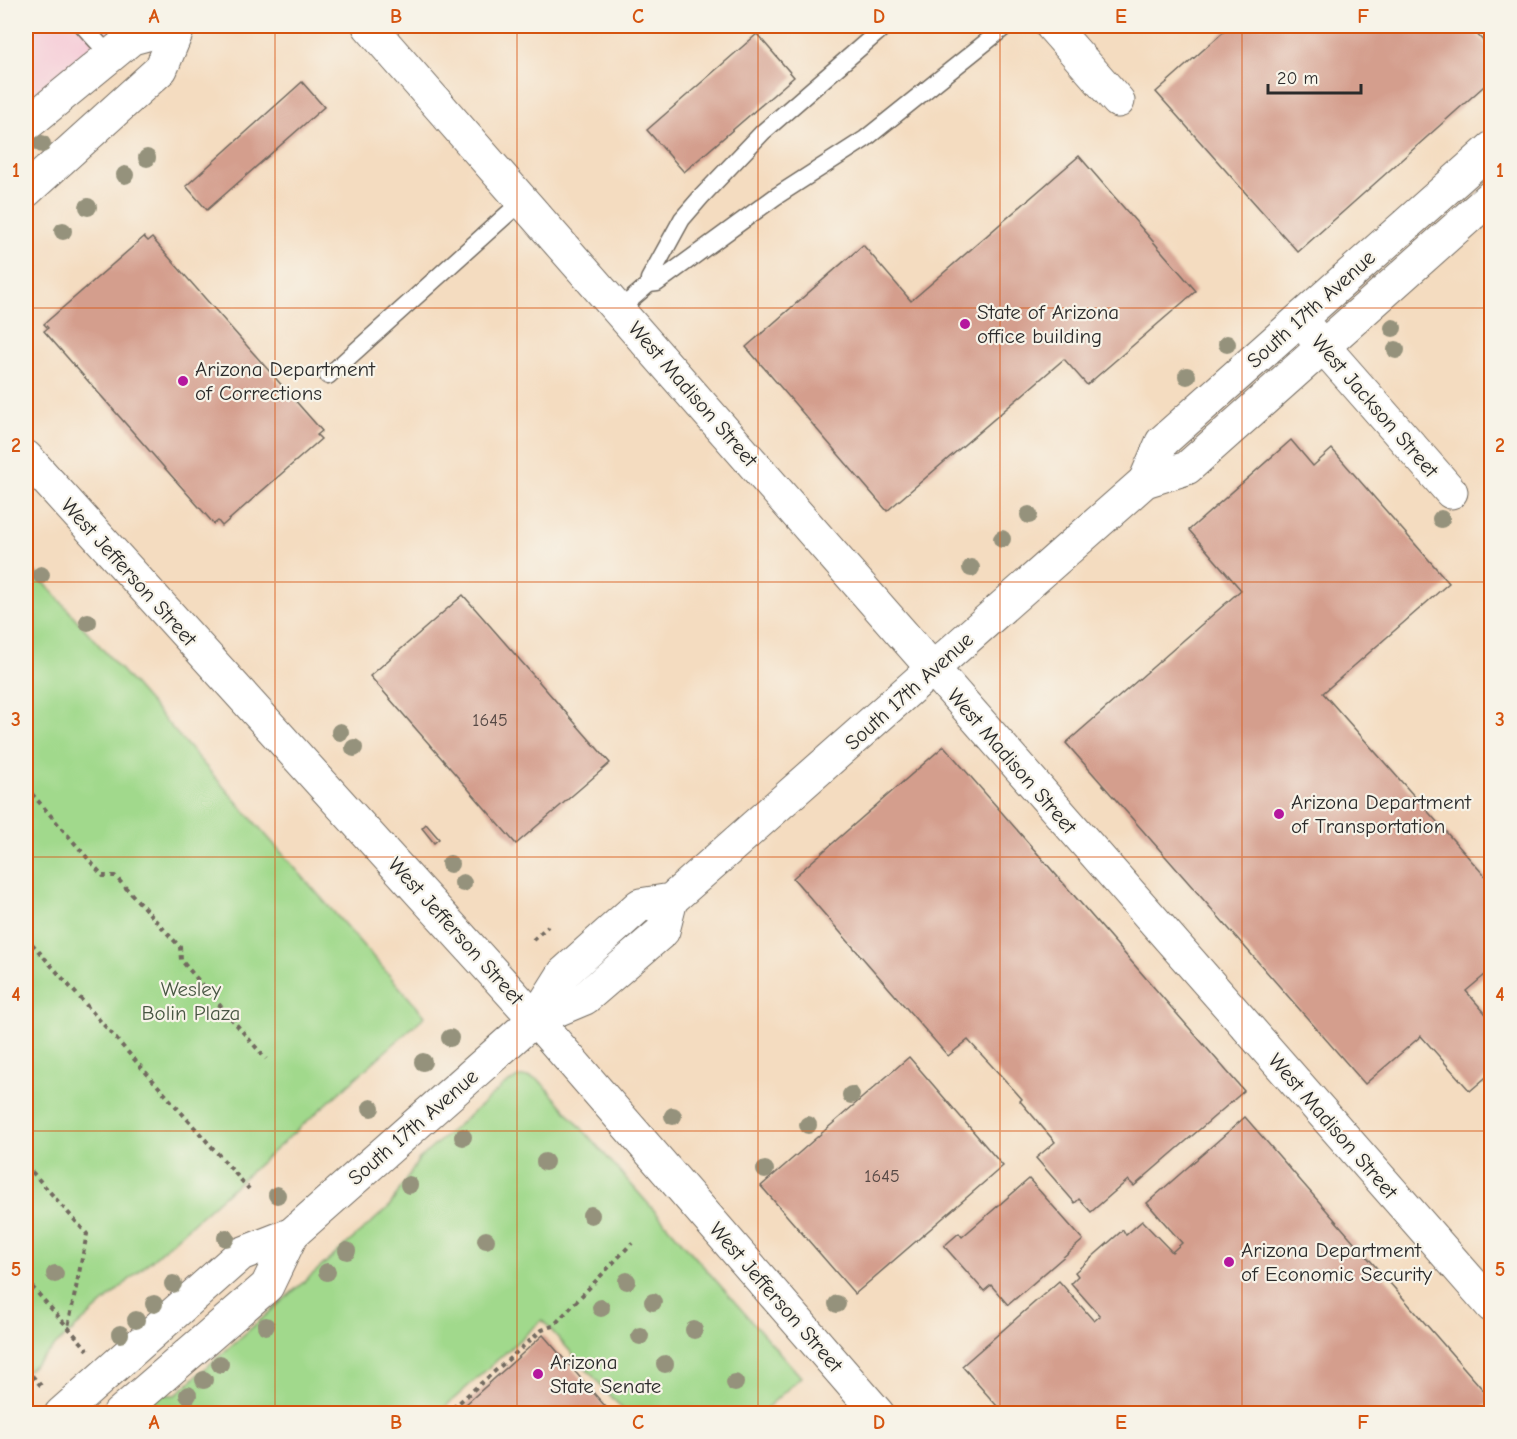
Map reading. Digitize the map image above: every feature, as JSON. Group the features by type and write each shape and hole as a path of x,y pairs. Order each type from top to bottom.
{"main road":[{"path":"26,125 117,41 178,26"},
{"path":"26,191 160,69 178,26"},
{"name":"West Madison Street","path":"369,26 620,309 932,670 1491,1306"},
{"path":"1052,26 1118,101"},
{"name":"South 17th Avenue","path":"1145,481 1162,442 1491,148"},
{"name":"South 17th Avenue","path":"61,1413 241,1254 292,1234 535,1019 585,998 663,931 671,900 1145,481 1187,468 1491,196"},
{"name":"West Jackson Street","path":"1300,320 1451,492"},
{"name":"West Jefferson Street","path":"26,457 535,1019 878,1413"},
{"name":"South 17th Avenue","path":"119,1413 267,1286 292,1234"}],"lane":[{"path":"83,26 117,41"},
{"path":"649,284 649,279 682,219 701,197 763,132 885,26"},
{"path":"620,309 649,284 657,283 775,197 865,139 1006,26"},
{"path":"328,376 524,200"}],"path":[{"path":"26,787 103,876 115,876 180,947 181,960 266,1059"},
{"path":"533,939 548,926"},
{"path":"26,938 249,1189"},
{"path":"26,1165 87,1234 68,1327"},
{"path":"446,1413 542,1330 553,1326 632,1243"}],"shaded area":[{"path":"26,26 117,26 26,100"}],"green space":[{"name":"Wesley Bolin Plaza","path":"26,562 425,1016 26,1372"},
{"path":"518,1077 529,1077 540,1081 801,1377 761,1413 626,1413 542,1320 438,1413 151,1414 142,1404 160,1391 168,1395 175,1395 389,1207 419,1159 504,1085"}],"building":[{"path":"1230,26 1469,26 1492,50 1492,79 1298,252 1156,92"},
{"path":"757,34 794,77 684,172 647,130"},
{"path":"302,82 324,107 207,210 186,186"},
{"name":"State of Arizona office building","path":"1079,156 1196,291 1087,385 1064,359 887,511 746,347 863,245 911,301"},
{"name":"Arizona Department of Corrections","path":"144,237 148,241 152,238 322,431 317,435 321,439 222,526 218,521 214,524 44,331 48,328 44,324"},
{"name":"Arizona Department of Transportation","path":"1291,440 1313,466 1332,449 1449,583 1323,693 1492,884 1492,969 1466,991 1492,1021 1492,1072 1470,1091 1421,1036 1365,1084 1066,743 1241,590 1189,530"},
{"path":"463,595 610,763 516,844 370,676"},
{"path":"944,746 1244,1091 1134,1186 1128,1180 1091,1212 1079,1199 1075,1203 1036,1158 1055,1142 1020,1101 1022,1099 1015,1091 968,1040 948,1056 793,878"},
{"path":"426,824 439,839 434,843 422,828"},
{"path":"909,1057 1003,1166 855,1294 761,1186"},
{"name":"Arizona Department of Economic Security","path":"1245,1117 1492,1400 1476,1414 1004,1414 962,1366 1059,1281 1094,1321 1100,1316 1071,1283 1078,1276 1075,1272 1123,1230 1126,1235 1142,1221 1172,1252 1182,1243 1147,1203"},
{"path":"1029,1179 1083,1240 1008,1305 991,1285 984,1291 944,1246 959,1233 962,1237"},
{"name":"Arizona State Senate","path":"543,1335 612,1414 455,1414"}],"place":[{"name":"State of Arizona office building","path":"965,324"},
{"name":"Arizona Department of Corrections","path":"183,381"},
{"name":"Arizona Department of Transportation","path":"1279,814"},
{"name":"Arizona Department of Economic Security","path":"1229,1262"},
{"name":"Arizona State Senate","path":"538,1374"}]}
